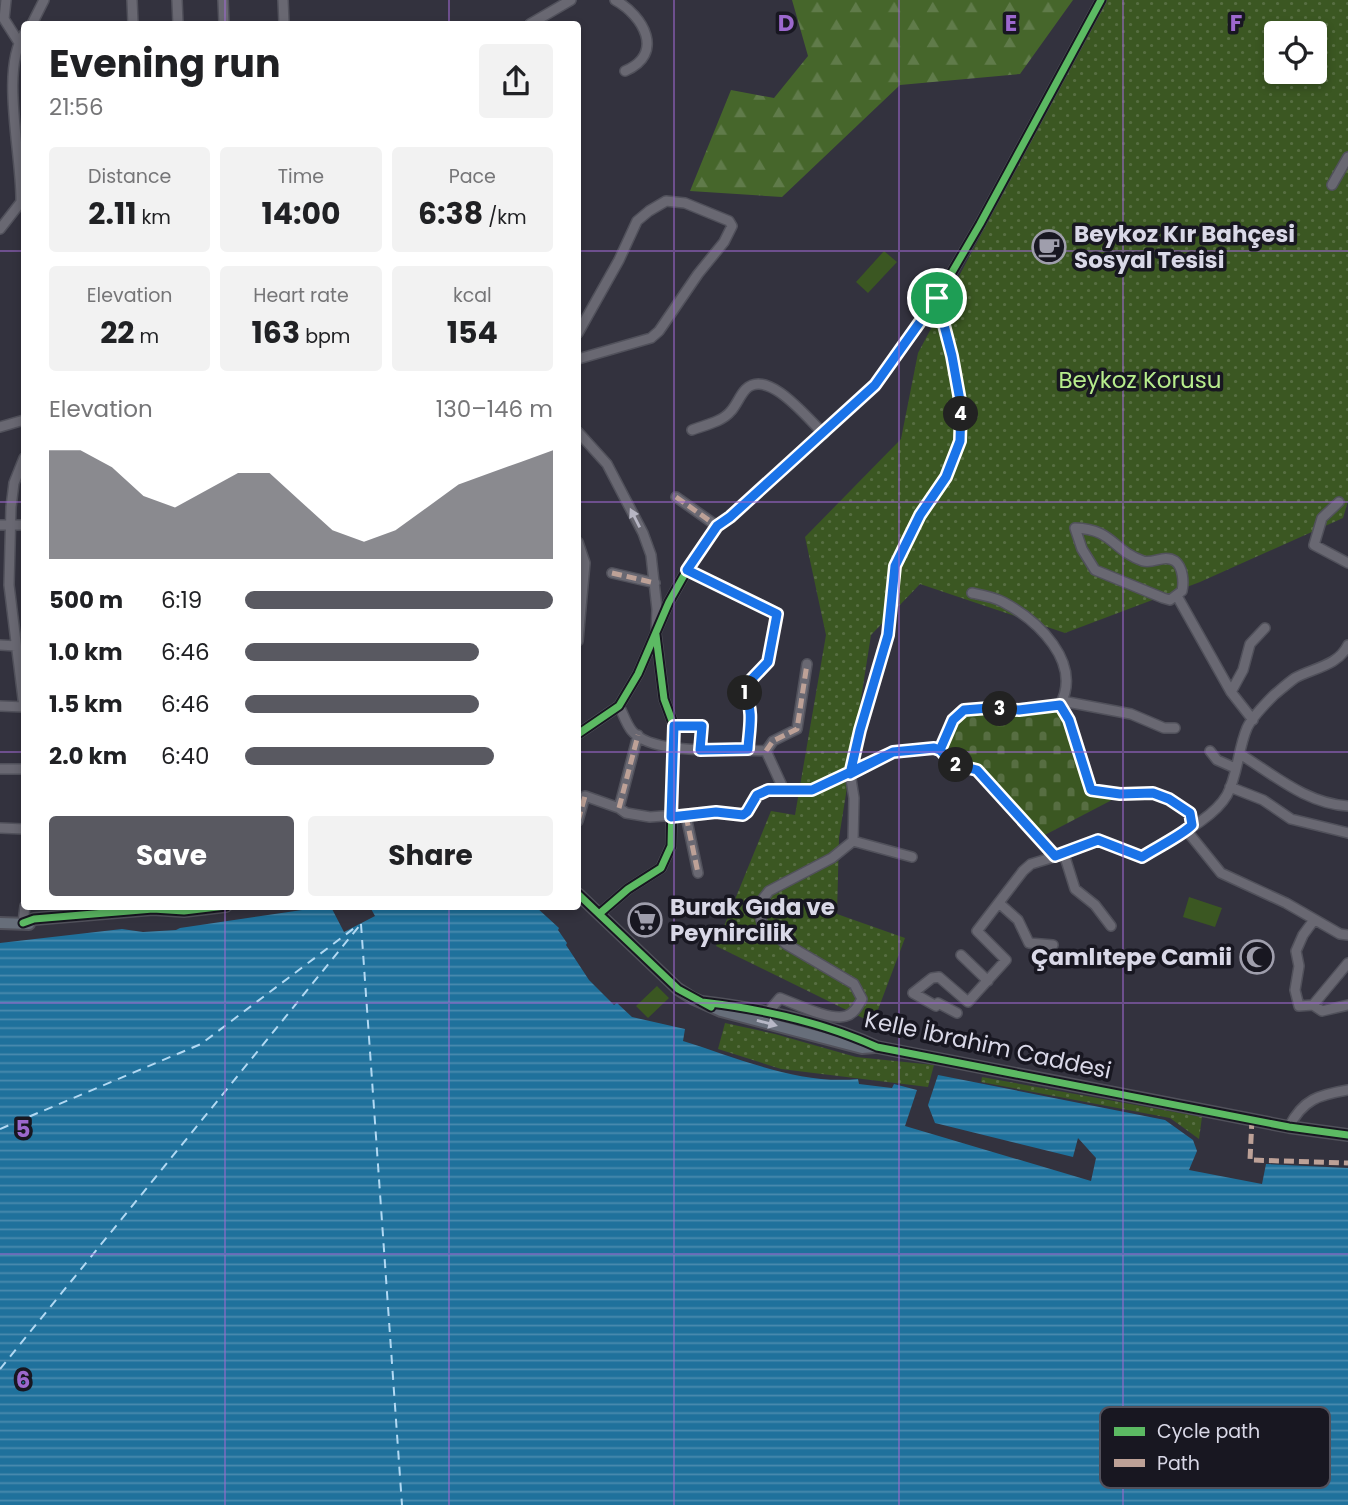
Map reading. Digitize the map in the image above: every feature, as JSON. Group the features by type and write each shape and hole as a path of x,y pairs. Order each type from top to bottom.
{"main road":[{"name":"Kelle İbrahim Caddesi","path":"581,897 678,989 702,1002 721,1011 862,1048 877,1047"},
{"path":"0,923 23,923 34,919 141,910"},
{"path":"156,910 176,910"},
{"name":"Kelle İbrahim Caddesi","path":"702,1002 769,1011 877,1047 1289,1127 1348,1135"}],"street":[{"path":"6,0 4,19 21,38 13,50 8,90 21,180"},
{"path":"34,21 44,0"},
{"path":"132,0 133,21"},
{"path":"177,0 178,21"},
{"path":"223,0 224,21"},
{"path":"283,0 284,21"},
{"path":"535,21 571,0"},
{"path":"615,0 635,18 648,38 648,51 643,61 625,71"},
{"path":"581,731 619,706 638,674 669,602 717,526 824,434 875,385 937,298 1101,0"},
{"path":"1332,185 1348,157"},
{"path":"581,328 619,260 637,221 649,211 666,201 685,203 729,222 732,226 724,242 698,274 659,331 651,338 581,358"},
{"path":"0,229 21,211"},
{"path":"769,1011 780,998 829,1016 845,1017 854,1012 862,999 854,984 786,944 762,923 759,912 762,900 769,891 832,858 853,841 854,798 850,774 888,635 895,566 920,515 946,477 960,441 961,406 937,298"},
{"path":"692,430 724,418 733,410 746,389 754,383 763,383 779,390 824,434"},
{"path":"0,427 21,421"},
{"path":"581,435 607,464 651,555 656,634 664,699 674,726 671,846 661,868 628,889 599,914"},
{"path":"21,466 14,483 5,585 21,684"},
{"path":"676,497 717,526"},
{"path":"1339,502 1322,517 1314,545 1348,563"},
{"path":"0,525 21,525"},
{"path":"1076,528 1101,531 1144,561 1169,558 1177,562 1183,585 1177,596 1170,600 1148,594 1124,580 1095,570 1082,549 1076,528"},
{"path":"581,552 584,563 581,602"},
{"path":"687,570 777,614 768,662 748,683 745,694 750,703 751,719 748,749"},
{"path":"612,573 654,583"},
{"path":"972,593 1002,601 1047,635 1056,648 1066,680 1066,693 1061,703"},
{"path":"1177,596 1231,692 1253,720"},
{"path":"1231,692 1243,670 1250,644 1265,628"},
{"path":"0,645 16,646"},
{"path":"957,1013 938,1003 936,1006 913,993 932,978 939,978 968,1002 988,981 1006,960 976,931 1031,864 1098,840 1142,857 1215,811 1230,787 1248,727 1253,720 1273,696 1296,678 1327,665 1345,651 1348,645"},
{"path":"766,751 773,741 797,729 807,664"},
{"path":"940,750 953,720 964,710 1019,710 1061,703 1131,714 1164,728 1175,728"},
{"path":"1061,703 1091,790 1120,794 1153,793 1161,796 1190,813 1189,828 1221,873 1286,903 1340,934 1348,935"},
{"path":"0,706 21,707"},
{"path":"619,706 632,732 650,742 700,750 766,751"},
{"path":"674,726 702,726 700,750"},
{"path":"619,808 638,735"},
{"path":"581,810 585,796 626,813 650,817 716,812 743,815 757,795 768,790 812,790 893,752 934,748 940,750 953,764 977,770 1059,855 1074,888 1095,905 1111,926"},
{"path":"766,751 783,788"},
{"path":"1210,751 1217,760 1236,768"},
{"path":"1240,754 1315,800 1332,806 1348,806"},
{"path":"0,769 21,769"},
{"path":"1230,787 1263,800 1291,819 1348,833"},
{"path":"686,816 698,873"},
{"path":"0,828 21,829"},
{"path":"853,841 912,858"},
{"path":"999,903 1018,920 1029,943 1054,945"},
{"path":"23,923 24,910"},
{"path":"1314,920 1296,951 1299,966 1295,990 1299,1006 1313,1005 1322,1012 1348,1005"},
{"path":"961,955 988,981"},
{"path":"1313,1005 1348,963"},
{"path":"1289,1127 1297,1112 1317,1096 1348,1090"}],"green space":[{"path":"792,0 1073,0 1020,74 900,85 782,197 690,191 731,90 774,98 808,56"},
{"name":"Beykoz Korusu","path":"1106,0 1348,0 1348,501 1343,518 1200,582 1065,633 920,584 871,635 839,838 837,914 905,938 873,1023 716,946 771,811 795,815 826,635 805,537 901,439 918,353"},
{"path":"884,251 897,262 868,293 856,282"},
{"path":"1059,706 1067,720 1090,791 1116,796 1041,837 977,768 954,763 942,749 953,720 964,711"},
{"path":"1189,897 1222,908 1215,927 1183,917"},
{"path":"657,986 669,998 648,1018 636,1006"},
{"path":"725,1023 856,1057 934,1065 928,1087 781,1069 718,1049"},
{"path":"982,1077 1202,1117 1199,1139 1170,1118 981,1082"}],"water":[{"path":"302,910 333,910 344,932 375,916 372,910 539,910 559,928 566,945 589,980 614,1005 617,1003 632,1017 685,1029 683,1041 769,1069 814,1078 858,1079 859,1084 892,1088 894,1084 917,1090 905,1126 1091,1181 1096,1158 1078,1138 1073,1157 935,1123 928,1105 938,1075 1165,1120 1193,1140 1197,1151 1189,1170 1262,1184 1266,1164 1348,1168 1348,1505 0,1505 0,943 122,929 143,932"}],"ferry route":[{"path":"361,924 402,1505"},
{"path":"0,1369 360,925"},
{"path":"0,1129 201,1044 357,926"}],"marked path":[{"path":"676,497 717,526"},
{"path":"612,573 655,583"},
{"path":"766,751 773,741 797,729 807,664"},
{"path":"674,726 702,726 700,750"},
{"path":"619,808 638,735"},
{"path":"581,810 585,796"},
{"path":"686,816 698,873"},
{"path":"1252,1119 1250,1160 1348,1163"}],"cycle path":[{"path":"581,732 619,706 638,674 669,602 717,526 875,385 908,340 937,298 980,224 1101,0"},
{"path":"599,914 628,889 661,868 671,846 674,726 664,699 656,635"},
{"path":"581,897 678,989 711,1007"},
{"path":"23,923 34,919 141,910"},
{"path":"168,910 192,910"},
{"path":"702,1002 791,1018 835,1030 877,1047 1289,1127 1348,1135"}],"place":[{"name":"Beykoz Kır Bahçesi Sosyal Tesisi","path":"1049,247"},
{"name":"Burak Gıda ve Peynircilik","path":"645,920"},
{"name":"Çamlıtepe Camii","path":"1257,957"}],"route":[{"path":"937,298 875,385 824,434 717,526 687,570 777,614 768,662 748,683 745,694 750,703 751,719 748,749 700,750 702,726 674,726 671,817 716,812 743,815 757,795 768,790 812,790 850,774 893,752 934,748 940,750 953,764 977,770 1055,856 1098,840 1142,857 1187,831 1192,825 1190,813 1169,799 1153,793 1120,794 1091,790 1069,720 1060,705 1019,710 964,710 953,720 940,750 934,748 893,752 850,774 860,730 885,652 895,566 920,515 946,477 960,441 961,406 937,298"}]}
